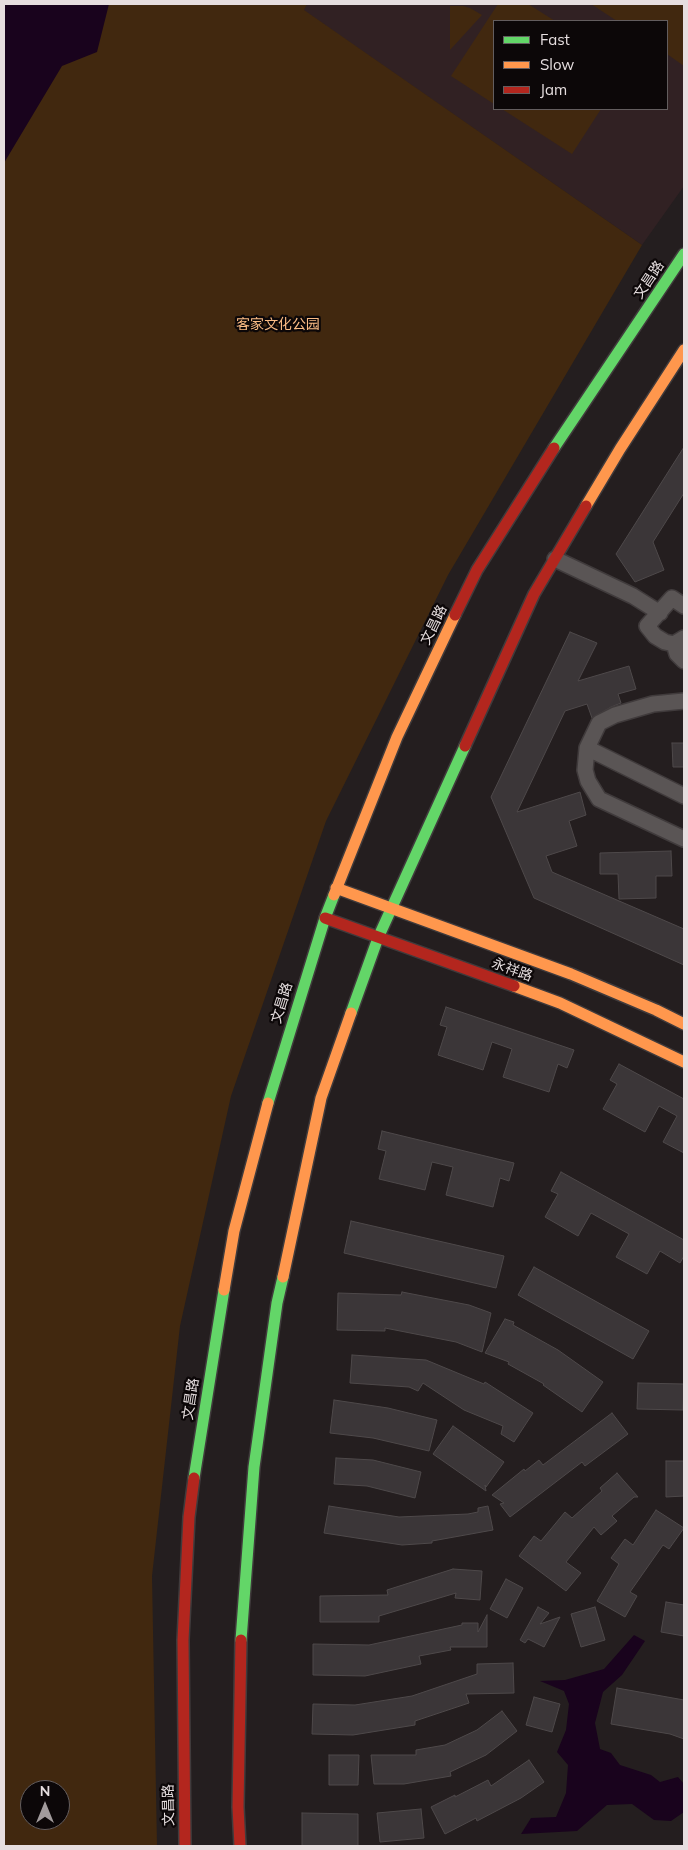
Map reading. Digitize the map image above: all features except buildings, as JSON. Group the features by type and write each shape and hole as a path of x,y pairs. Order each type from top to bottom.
{"street":[{"name":"文昌路","path":"185,1846 183,1640 189,1517 197,1451 234,1230 274,1078 336,888 397,736 477,570 583,403 684,254"},
{"path":"240,1846 238,1808 240,1647 254,1467 277,1303 321,1098 378,938 534,594 620,449 684,350"},
{"path":"555,560 633,596 660,613"},
{"path":"684,606 672,598 647,626 655,636 665,642 679,641 678,654 684,661"},
{"path":"684,700 653,704 615,715 600,723 587,748 585,770 588,781 599,798 684,839"},
{"path":"587,748 684,796"},
{"name":"永祥路","path":"336,888 571,974 684,1024"},
{"name":"永祥路","path":"325,918 560,1004 684,1062"}],"shaded area":[{"path":"4,4 109,4 97,52 62,66 4,163"},
{"path":"307,4 684,4 684,186 642,245 303,10"},
{"path":"634,1635 645,1641 622,1675 603,1692 595,1723 600,1749 611,1753 620,1765 651,1775 660,1782 678,1777 684,1784 684,1812 671,1821 654,1820 632,1804 607,1805 577,1831 521,1834 531,1818 556,1817 566,1793 568,1765 557,1752 566,1730 569,1704 564,1691 540,1681 565,1680 604,1669"}],"green space":[{"name":"客家文化公园","path":"4,4 307,4 304,10 642,245 448,575 326,821 231,1096 180,1326 152,1576 157,1846 4,1846"},
{"path":"498,4 528,4 553,20 493,20 493,103 451,76"},
{"path":"591,4 684,4 684,66 668,55 668,20 615,20"},
{"path":"450,6 463,6 482,15 450,50"},
{"path":"504,110 600,110 572,154"}],"traffic: fast":[{"path":"554,448 684,254"},
{"path":"351,1013 378,938 465,746"},
{"path":"268,1103 325,918 334,895"},
{"path":"241,1640 254,1467 277,1303 283,1277"},
{"path":"194,1478 224,1290"}],"traffic: slow":[{"path":"586,506 620,449 684,350"},
{"path":"334,895 397,737 455,615"},
{"path":"336,888 571,974 684,1024"},
{"path":"514,986 560,1003 684,1062"},
{"path":"283,1277 321,1098 351,1013"},
{"path":"224,1290 234,1231 268,1103"}],"traffic: jam":[{"path":"455,615 477,570 554,448"},
{"path":"465,746 534,594 586,506"},
{"path":"325,918 514,986"},
{"path":"185,1846 183,1640 189,1517 194,1478"},
{"path":"240,1846 238,1807 241,1640"}]}
